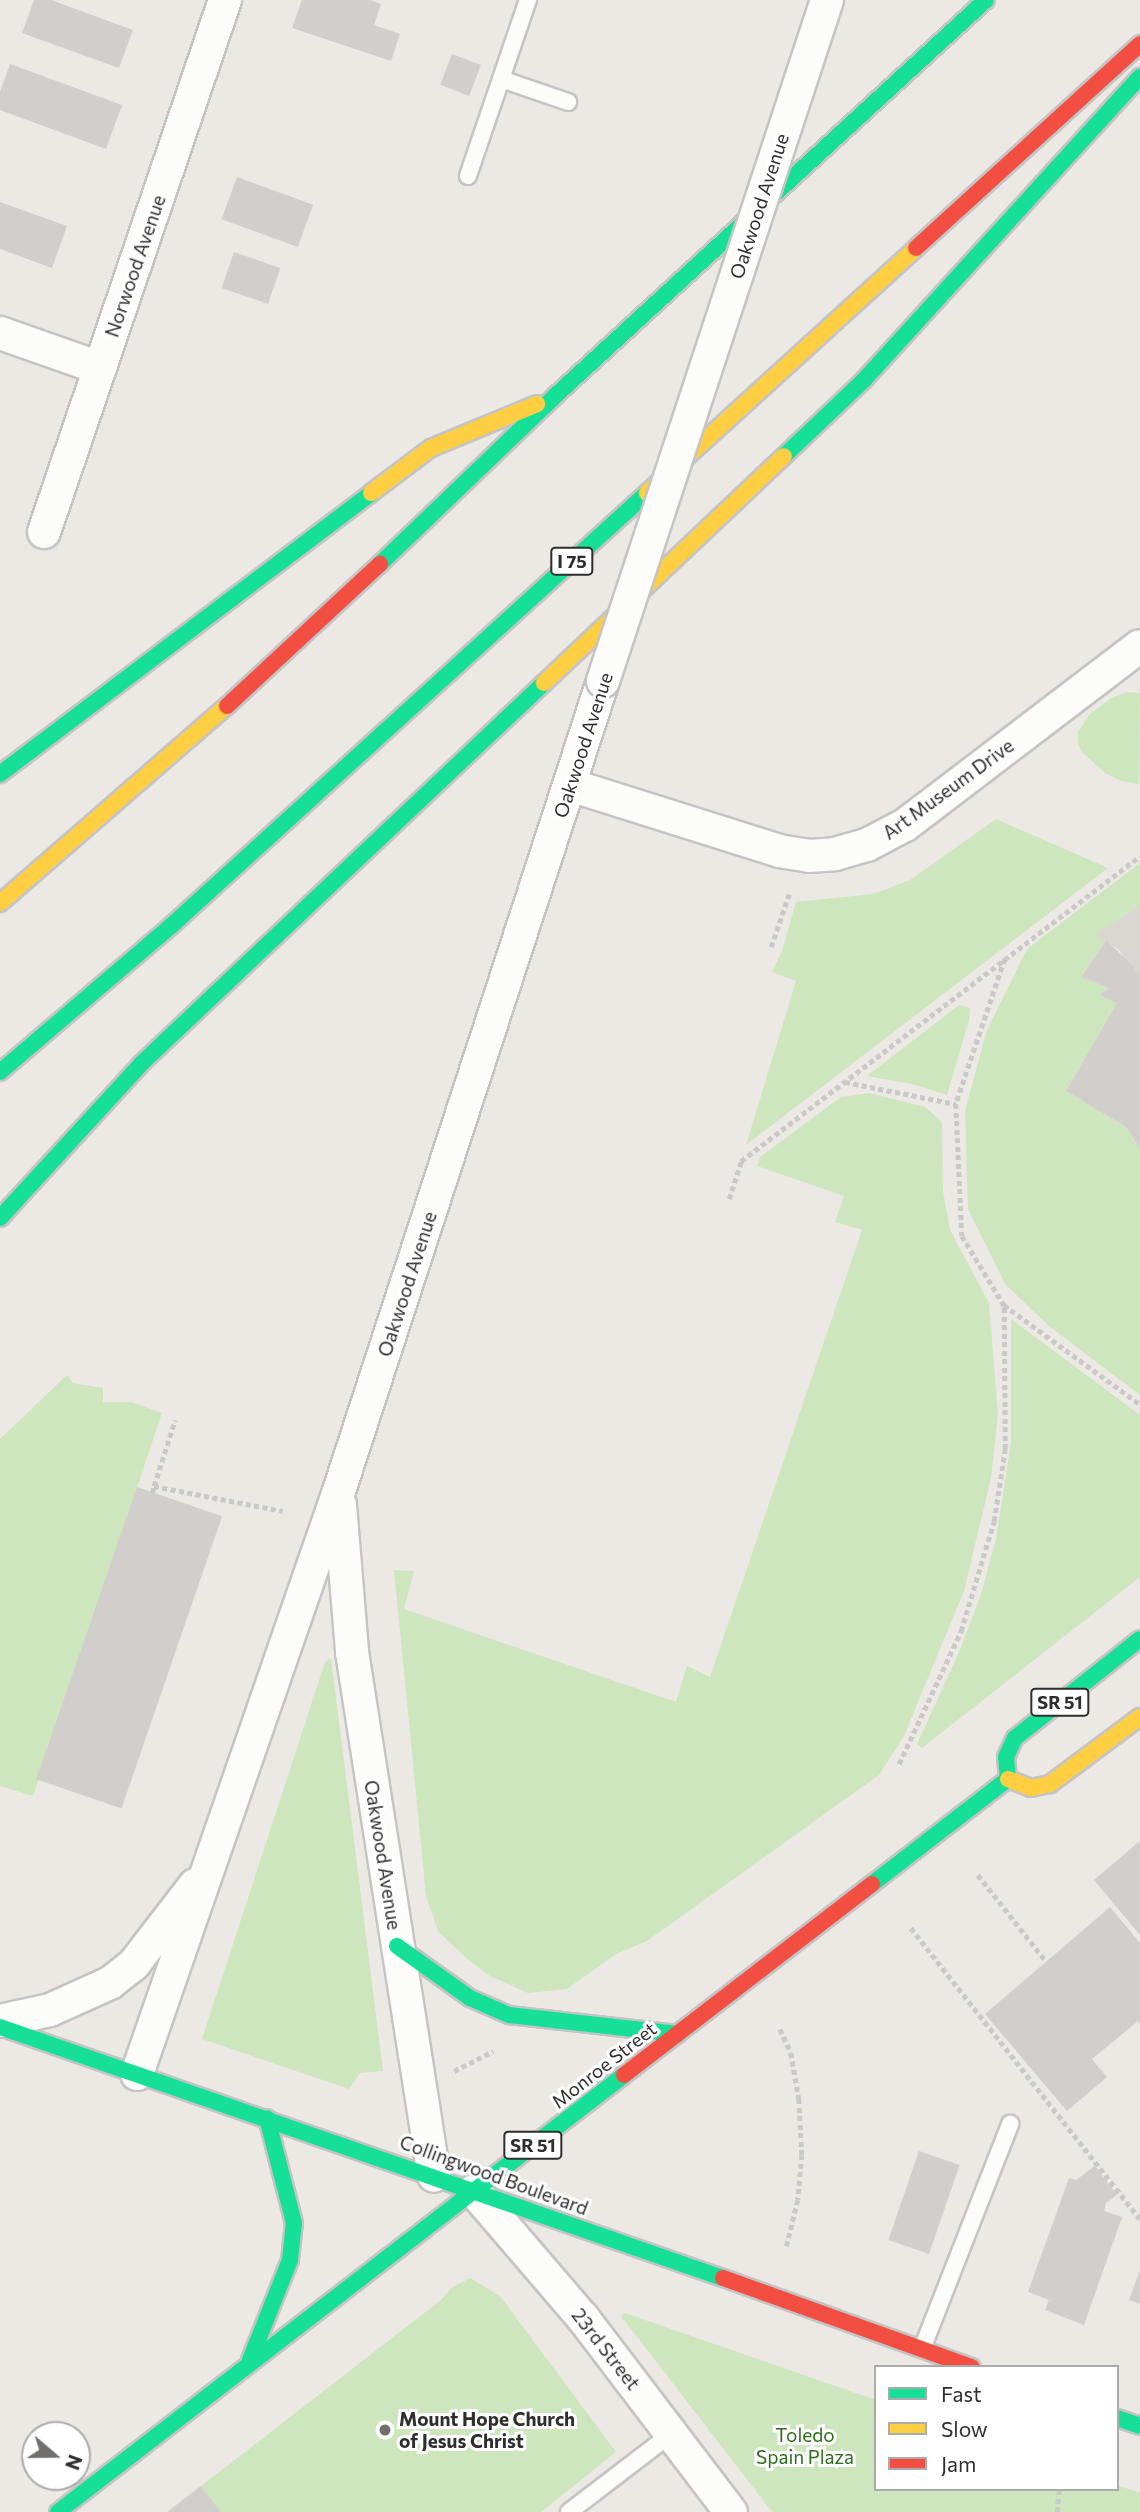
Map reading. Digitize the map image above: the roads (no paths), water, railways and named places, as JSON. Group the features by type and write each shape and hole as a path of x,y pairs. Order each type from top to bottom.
{"main road":[{"path":"0,903 277,663 555,396 986,0"},
{"name":"I 75","path":"0,1072 181,917 1140,44"},
{"path":"0,1218 142,1063 864,380 1140,77"},
{"path":"0,774 431,448 555,396"},
{"name":"SR 51","path":"1008,1779 1006,1757 1015,1738 1140,1639"},
{"path":"1008,1779 1031,1788 1050,1784 1140,1717"},
{"name":"Monroe Street","path":"58,2512 1008,1779"},
{"path":"397,1946 470,1998 509,2015 678,2034"},
{"name":"Collingwood Boulevard","path":"0,2027 433,2176 966,2365"},
{"path":"249,2363 290,2260 294,2223 267,2118"},
{"path":"1119,2419 1140,2426"}],"street":[{"name":"Norwood Avenue","path":"44,532 225,0"},
{"name":"Oakwood Avenue","path":"137,2074 339,1491 827,0"},
{"path":"0,333 100,368"},
{"name":"Art Museum Drive","path":"570,785 779,851 809,856 835,854 867,845 905,825 1140,646"},
{"name":"Oakwood Avenue","path":"339,1491 352,1652 433,2176"},
{"name":"Oakwood Avenue","path":"0,2021 50,2010 110,1983 134,1964 209,1867"},
{"name":"23rd Street","path":"474,2191 583,2318 731,2512"}],"lane":[{"path":"468,176 528,0"},
{"path":"501,79 568,102"},
{"path":"922,2349 1010,2124"},
{"path":"569,2512 671,2434"}],"place":[{"name":"Mount Hope Church of Jesus Christ","path":"385,2430"}],"park label":[{"name":"Toledo Spain Plaza","path":"805,2446"}]}
